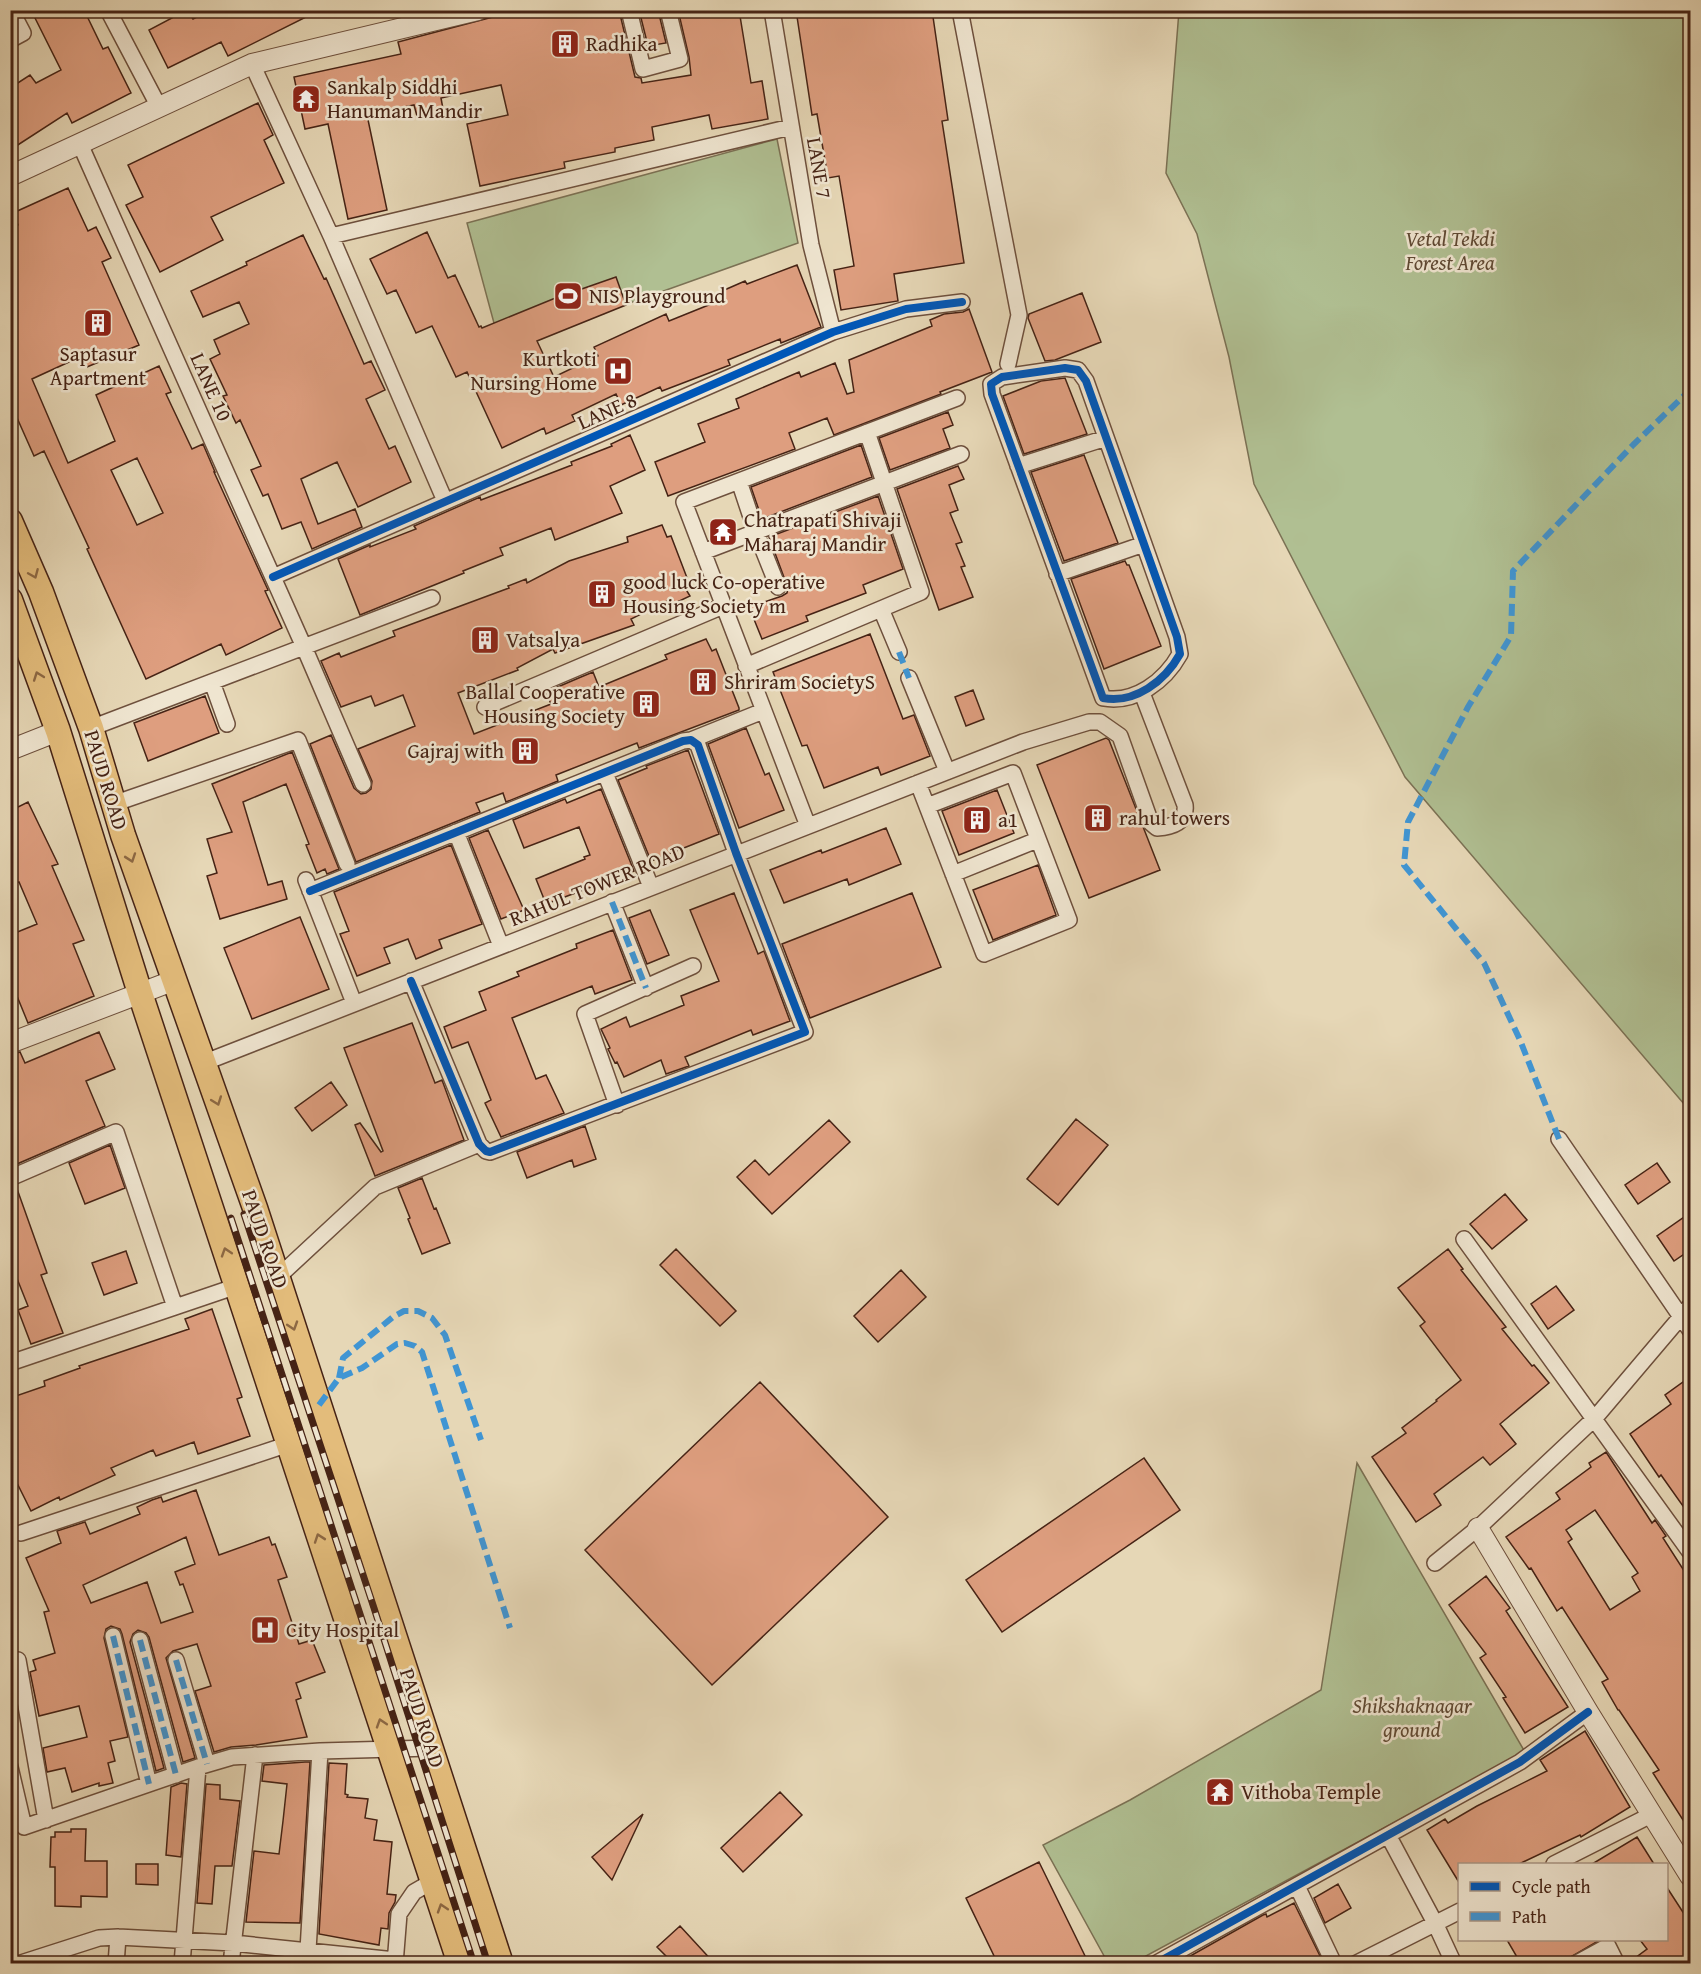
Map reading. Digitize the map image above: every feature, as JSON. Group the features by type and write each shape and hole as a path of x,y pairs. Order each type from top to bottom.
{"main road":[{"name":"PAUD ROAD","path":"10,521 41,592 91,728 113,804 255,1208 501,1964"},
{"name":"PAUD ROAD","path":"10,600 15,625 58,731 140,993 460,1964"}],"street":[{"path":"10,39 23,33 11,10"},
{"path":"108,10 159,107"},
{"path":"10,176 252,64 422,17 478,10"},
{"path":"629,10 643,69 680,59 668,10"},
{"name":"LANE 7","path":"772,10 811,245 833,332"},
{"path":"960,10 1018,315 1008,364"},
{"path":"252,64 331,236 445,501"},
{"path":"331,236 791,127"},
{"name":"LANE 10","path":"80,144 363,784"},
{"name":"LANE 8","path":"273,577 833,332 906,309 962,302"},
{"path":"1065,368 1078,370 1086,381 1177,637 1180,654 1173,667 1142,693 1113,700 1103,698 1018,466 992,394 991,384 1002,377 1065,368"},
{"path":"808,826 684,502 957,398"},
{"path":"746,666 921,592 867,432"},
{"path":"1018,466 1107,438"},
{"path":"703,552 961,454"},
{"path":"739,481 778,587"},
{"path":"1057,574 1144,544"},
{"path":"91,728 432,598"},
{"path":"485,707 723,606"},
{"path":"881,609 899,652"},
{"path":"909,678 947,771"},
{"path":"212,682 227,724"},
{"name":"RAHUL TOWER ROAD","path":"203,1063 947,771 1008,748 1089,722 1100,722 1120,736 1151,823 1157,828 1183,820 1186,814 1185,805 1142,693"},
{"path":"354,1003 308,885 456,832 763,711"},
{"path":"10,750 58,731"},
{"path":"113,804 298,740 347,864"},
{"path":"411,981 479,1144 486,1151 494,1152 805,1032 736,853 698,745 691,740"},
{"path":"918,783 984,954 1069,920 1013,772 927,806"},
{"path":"605,773 651,887"},
{"path":"456,832 501,946"},
{"path":"953,874 1037,840"},
{"path":"612,902 646,988"},
{"path":"617,1105 585,1014 693,966"},
{"path":"10,1043 174,980"},
{"path":"10,1178 116,1132 175,1307"},
{"path":"1559,1139 1686,1311 1690,1330"},
{"path":"278,1277 375,1187 479,1144"},
{"path":"1464,1239 1690,1552"},
{"path":"10,1364 237,1286"},
{"path":"1434,1563 1478,1528 1595,1418 1686,1311"},
{"path":"21,1533 289,1444"},
{"path":"1478,1528 1690,1876"},
{"path":"113,1636 149,1784"},
{"path":"140,1640 176,1775"},
{"path":"18,1660 46,1820"},
{"path":"176,1660 202,1766 182,1964"},
{"path":"1155,1964 1520,1762 1588,1712"},
{"path":"10,1767 24,1827 232,1757 320,1751 432,1748"},
{"path":"308,1950 320,1751"},
{"path":"231,1964 255,1755"},
{"path":"1556,1863 1653,1814"},
{"path":"1388,1835 1436,1923 1454,1964"},
{"path":"18,1964 99,1938 118,1937 233,1943 395,1962 399,1914 414,1892 433,1881"},
{"path":"1297,1886 1334,1964"},
{"path":"1355,1964 1458,1912"},
{"path":"116,1964 118,1937"},
{"path":"1575,1964 1608,1946 1617,1964"}],"green space":[{"name":"Vetal Tekdi Forest Area","path":"1179,11 1690,11 1690,1111 1405,777 1254,484 1229,357 1197,234 1166,173"},
{"name":"NIS Playground","path":"777,139 798,243 501,349 467,223"},
{"name":"Shikshaknagar ground","path":"1357,1463 1525,1752 1133,1963 1108,1963 1043,1845 1130,1800 1321,1690"}],"building":[{"path":"31,10 84,10 103,49 108,47 131,93 72,123 67,113 10,150 10,88 30,75 36,83 61,70"},
{"path":"187,10 193,19 211,10 320,10 228,56 221,42 168,68 149,30"},
{"path":"519,10 520,15 540,10 619,10 635,77 641,78 642,83 691,75 678,10 739,10 751,83 762,81 768,119 712,129 709,115 652,127 654,140 615,148 615,152 564,162 565,168 480,186 467,124 508,115 501,85 441,98 443,109 417,116 414,105 367,115 387,210 348,219 328,124 305,129 294,77 401,54 398,42"},
{"path":"639,10 658,10 666,43 648,46"},
{"path":"796,10 932,10 948,120 942,121 964,263 894,274 898,301 841,310 834,270 854,266 839,176 828,178 817,114 812,115"},
{"path":"258,103 273,135 264,140 284,183 211,217 223,240 160,272 126,205 143,197 128,165"},
{"path":"68,188 88,231 96,227 111,258 102,262 139,345 87,367 82,356 32,379 68,463 115,441 96,395 159,366 171,392 166,394 192,449 203,444 268,590 265,591 282,628 226,655 221,644 146,679 44,451 34,456 10,402 10,229 18,225 13,213","holes":["137,458 163,513 137,525 111,470"]},
{"path":"427,232 448,278 455,275 479,327 482,328 553,299 616,277 626,305 537,341 554,377 598,356 594,347 666,314 669,321 716,302 713,295 745,281 747,284 797,265 821,327 781,343 780,339 728,360 730,365 662,391 660,387 621,405 616,394 572,415 575,421 546,434 544,428 502,448 467,372 456,377 432,326 416,333 396,290 387,294 370,259"},
{"path":"303,235 324,279 326,278 364,364 371,361 385,390 366,399 389,449 395,446 411,482 358,507 337,462 301,479 318,524 355,509 362,527 312,549 301,522 282,529 268,494 263,496 251,470 261,466 240,420 236,423 223,396 227,395 210,359 220,354 214,340 249,324 239,302 203,317 191,291"},
{"path":"1082,293 1101,342 1055,360 1045,361 1028,318 1029,314"},
{"path":"969,309 992,372 834,435 827,418 789,433 795,449 668,496 655,462 705,442 698,424 739,408 736,399 799,372 801,377 835,363 847,394 854,392 849,360 932,326 930,320 944,314"},
{"path":"1065,378 1087,434 1024,454 1003,396 1041,381"},
{"path":"948,412 953,425 943,429 950,448 890,470 879,438"},
{"path":"630,435 645,470 610,486 622,513 555,540 551,528 500,548 503,555 463,571 464,573 360,615 338,559 416,529 414,526 480,497 481,500 572,465 571,462 612,446 611,444"},
{"path":"861,445 872,477 762,519 751,487"},
{"path":"1084,455 1118,543 1064,561 1031,472"},
{"path":"958,466 964,479 949,485 958,510 950,513 962,542 956,544 965,566 961,567 973,597 939,610 897,489"},
{"path":"878,496 903,569 863,585 866,593 806,616 808,621 762,639 749,607 782,596 787,593 788,588 769,537"},
{"path":"662,525 667,537 671,536 689,583 685,588 690,596 671,605 669,600 631,619 634,625 555,653 553,649 517,668 518,670 458,693 474,734 551,704 546,692 593,672 599,687 667,659 665,655 706,639 712,651 716,649 739,710 639,748 637,743 556,775 558,781 506,802 503,793 476,803 480,812 356,862 310,744 331,735 354,788 361,794 371,789 372,781 358,749 415,726 403,695 375,706 371,696 341,707 321,661 339,653 341,657 395,636 393,631 509,588 508,586 526,579 527,583 569,561 628,542 627,537"},
{"path":"1125,561 1129,565 1161,646 1104,669 1071,579"},
{"path":"870,634 903,719 914,715 930,756 881,775 878,767 824,788 807,745 802,746 773,672"},
{"path":"973,690 984,719 966,726 955,697"},
{"path":"205,696 219,733 148,761 134,723"},
{"path":"746,728 765,775 769,773 784,810 739,828 708,744"},
{"name":"rahul towers","path":"1106,738 1109,740 1160,870 1089,898 1037,765"},
{"path":"688,750 719,834 651,861 618,780 647,768 646,766"},
{"path":"292,752 339,869 327,874 325,869 317,873 306,845 309,844 286,784 243,802 268,885 282,881 287,899 220,919 207,876 217,873 207,839 232,832 212,784"},
{"path":"601,789 634,871 546,904 536,879 590,855 579,827 524,848 513,820 565,799 567,803"},
{"name":"a1","path":"997,790 1014,833 959,855 942,811"},
{"path":"28,802 58,864 52,866 84,940 73,944 94,996 28,1023 10,979 10,935 37,924 19,882 10,885 10,811"},
{"path":"886,828 901,864 849,885 847,879 784,903 770,870"},
{"path":"488,830 524,910 501,919 469,838"},
{"path":"451,845 482,924 439,940 442,948 416,959 408,939 384,948 390,963 357,976 340,934 349,931 334,892"},
{"path":"1038,865 1056,915 993,940 973,890"},
{"path":"734,893 758,954 764,951 790,1021 753,1035 751,1030 685,1057 689,1066 666,1074 661,1060 624,1077 608,1049 610,1048 601,1029 626,1017 630,1027 684,1005 681,996 719,981 690,910"},
{"path":"912,893 941,967 810,1018 782,944"},
{"path":"650,910 669,955 647,964 629,918"},
{"path":"300,917 329,989 252,1019 224,948"},
{"path":"613,930 632,980 595,994 592,986 512,1018 536,1079 546,1075 564,1113 501,1137 485,1103 491,1100 468,1042 452,1048 444,1027 486,1010 479,992 519,976 517,972 577,948 576,944"},
{"path":"412,1023 435,1083 442,1080 464,1140 375,1176 355,1125 360,1123 381,1152 383,1151 344,1048"},
{"path":"99,1032 115,1069 86,1081 105,1126 10,1167 10,1055 20,1052 25,1063"},
{"path":"331,1082 347,1105 312,1131 295,1108"},
{"path":"1076,1119 1108,1145 1058,1205 1027,1179"},
{"path":"829,1120 850,1142 772,1214 737,1177 755,1160 769,1175"},
{"path":"585,1126 596,1159 574,1167 572,1160 527,1178 517,1152"},
{"path":"110,1145 125,1188 85,1204 69,1163"},
{"path":"1657,1163 1670,1182 1638,1204 1625,1185"},
{"path":"422,1178 450,1243 422,1254 398,1188"},
{"path":"16,1186 47,1273 41,1275 63,1333 31,1344 18,1310 28,1306 10,1261 10,1188"},
{"path":"1505,1194 1527,1220 1492,1249 1470,1224"},
{"path":"1690,1213 1690,1250 1674,1261 1657,1236"},
{"path":"676,1249 736,1311 720,1326 660,1265"},
{"path":"1448,1249 1463,1269 1461,1270 1506,1327 1502,1329 1549,1383 1500,1424 1516,1444 1490,1465 1483,1457 1434,1494 1441,1505 1416,1522 1372,1457 1406,1433 1402,1428 1461,1380 1420,1326 1425,1322 1398,1288"},
{"path":"126,1251 137,1283 104,1295 92,1263"},
{"path":"901,1270 926,1297 878,1342 854,1316"},
{"path":"1556,1286 1574,1310 1548,1329 1531,1304"},
{"path":"212,1309 242,1397 237,1399 250,1436 198,1454 194,1442 156,1456 153,1450 111,1468 115,1475 60,1500 59,1497 31,1511 10,1469 10,1398 45,1386 44,1381 80,1368 79,1366 189,1329 185,1319"},
{"path":"1690,1377 1690,1516 1661,1475 1659,1477 1630,1434 1671,1404 1665,1395"},
{"path":"760,1382 888,1517 712,1685 585,1550"},
{"path":"1606,1452 1652,1523 1655,1520 1666,1536 1663,1538 1690,1580 1690,1831 1653,1773 1659,1770 1602,1682 1608,1679 1562,1607 1557,1611 1531,1568 1529,1569 1506,1537 1560,1499 1556,1493 1591,1467 1589,1463","holes":["1595,1510 1638,1573 1632,1577 1640,1591 1610,1610 1568,1542 1572,1539 1566,1530"]},
{"path":"1144,1458 1180,1510 1002,1632 966,1580"},
{"path":"196,1490 219,1555 269,1537 272,1545 275,1544 287,1577 278,1580 299,1644 312,1640 325,1672 296,1683 301,1698 296,1700 307,1737 231,1747 214,1752 195,1691 211,1686 197,1644 173,1651 166,1658 195,1758 183,1762 149,1637 138,1630 133,1634 130,1642 164,1768 156,1771 122,1634 120,1629 111,1626 106,1629 104,1638 128,1737 110,1741 115,1761 108,1763 113,1783 99,1786 99,1783 72,1792 65,1768 47,1772 43,1748 87,1737 79,1706 39,1716 30,1672 36,1670 33,1660 55,1653 44,1612 49,1611 26,1558 61,1543 57,1531 85,1522 90,1534 140,1514 137,1507 152,1500 161,1497 163,1502","holes":["186,1537 195,1564 175,1572 180,1585 183,1584 193,1612 161,1623 147,1582 91,1603 83,1585"]},
{"path":"1486,1576 1510,1608 1506,1611 1568,1707 1525,1733 1503,1698 1506,1697 1480,1658 1486,1654 1449,1605"},
{"path":"1585,1731 1630,1807 1581,1837 1580,1835 1521,1863 1458,1863 1458,1881 1427,1830 1445,1819 1448,1823 1547,1771 1540,1760"},
{"path":"310,1762 300,1923 246,1922 254,1851 279,1854 283,1821 287,1784 262,1781 264,1765"},
{"path":"329,1763 347,1764 345,1794 348,1795 347,1797 368,1799 365,1818 377,1820 374,1840 392,1842 387,1894 396,1895 389,1913 388,1929 381,1928 379,1945 319,1934"},
{"path":"181,1783 187,1784 181,1857 166,1855 171,1787"},
{"path":"206,1784 220,1785 220,1799 240,1801 232,1866 215,1866 212,1904 197,1903"},
{"path":"780,1792 802,1815 743,1872 721,1848"},
{"path":"643,1814 612,1880 592,1857"},
{"path":"71,1829 86,1829 85,1861 107,1861 107,1897 81,1896 81,1907 55,1906 55,1867 50,1867 51,1837 55,1837 55,1832 71,1832"},
{"path":"1637,1837 1653,1863 1594,1863"},
{"path":"1039,1862 1089,1964 998,1964 966,1898"},
{"path":"136,1864 158,1864 158,1885 136,1884"},
{"path":"1338,1884 1351,1908 1325,1923 1314,1898"},
{"path":"1668,1889 1690,1923 1690,1964 1627,1964 1647,1949 1641,1941 1668,1941"},
{"path":"1294,1903 1322,1960 1315,1964 1176,1964 1263,1915 1266,1914 1267,1917"},
{"path":"680,1926 715,1964 674,1964 657,1947"},
{"path":"1508,1941 1598,1941 1559,1964 1521,1964"}],"railway":[{"path":"244,1214 488,1964"},
{"path":"231,1218 474,1964"}],"marked path":[{"path":"1559,1139 1520,1040 1484,963 1404,865 1408,822 1468,707 1511,636 1513,571 1633,445 1690,390"},
{"path":"899,652 909,678"},
{"path":"612,902 646,988"},
{"path":"339,1378 343,1358 393,1317 404,1311 418,1311 432,1318 445,1335 481,1440"},
{"path":"319,1405 339,1378 362,1368 397,1344 405,1343 415,1346 422,1352 510,1628"},
{"path":"113,1636 149,1784"},
{"path":"140,1640 176,1775"},
{"path":"176,1660 207,1764"}],"cycle path":[{"path":"273,577 833,332 906,309 962,302"},
{"path":"1065,368 1078,370 1086,381 1177,637 1180,654 1166,673 1148,688 1137,694 1115,699 1103,698 992,394 991,384 1002,377 1065,368"},
{"path":"310,891 683,741 691,740 698,745 736,853 805,1032 490,1152 479,1144 411,981"},
{"path":"1155,1964 1520,1762 1588,1712"}],"place":[{"name":"Radhika","path":"565,44"},
{"name":"Sankalp Siddhi Hanuman Mandir","path":"306,99"},
{"name":"NIS Playground","path":"568,296"},
{"name":"Saptasur Apartment","path":"98,323"},
{"name":"Kurtkoti Nursing Home","path":"618,371"},
{"name":"Chatrapati Shivaji Maharaj Mandir","path":"723,532"},
{"name":"good luck Co-operative Housing Society m","path":"602,594"},
{"name":"Vatsalya","path":"485,640"},
{"name":"Shriram SocietyS","path":"703,682"},
{"name":"Ballal Cooperative Housing Society","path":"646,704"},
{"name":"Gajraj with","path":"525,751"},
{"name":"rahul towers","path":"1098,818"},
{"name":"a1","path":"977,820"},
{"name":"City Hospital","path":"265,1630"},
{"name":"Vithoba Temple","path":"1220,1792"}]}
